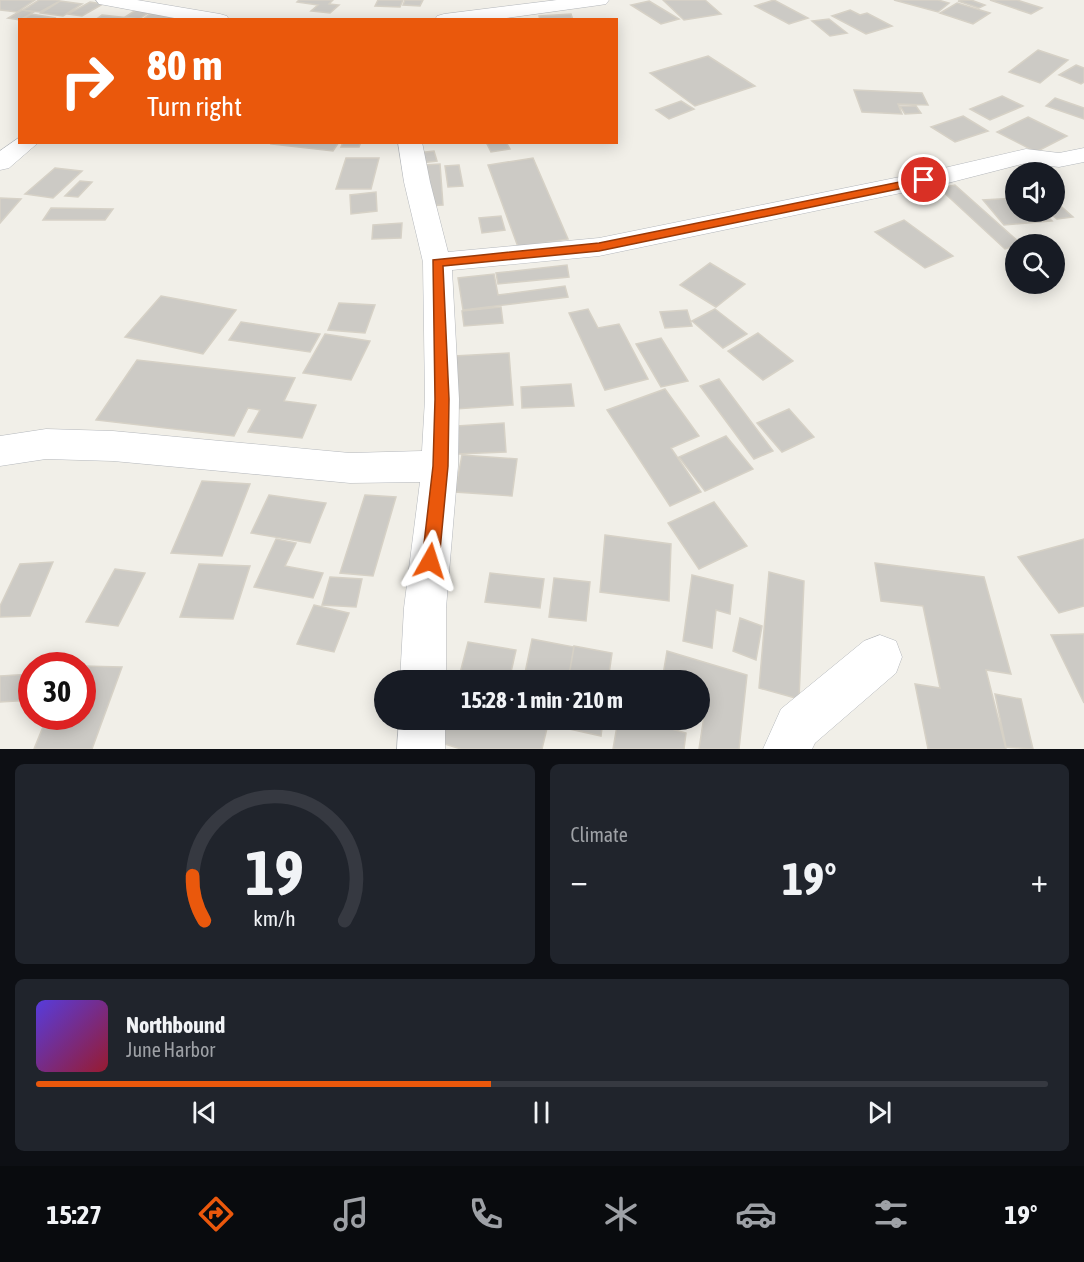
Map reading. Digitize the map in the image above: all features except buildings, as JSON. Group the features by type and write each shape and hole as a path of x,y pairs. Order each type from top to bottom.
{"street":[{"path":"105,0 192,18"},
{"path":"477,0 500,12"},
{"path":"458,18 600,0"},
{"path":"0,163 24,144"},
{"path":"410,144 417,182 437,262 442,399 440,466 425,608 423,670"},
{"path":"437,262 599,247 945,176 1026,156 1059,160 1084,155"},
{"path":"0,451 57,444 124,447 350,468 440,466"},
{"path":"787,749 798,726 880,657"},
{"path":"421,749 422,730"}],"route":[{"path":"430,561 440,466 442,399 437,262 599,247 924,180"}]}
